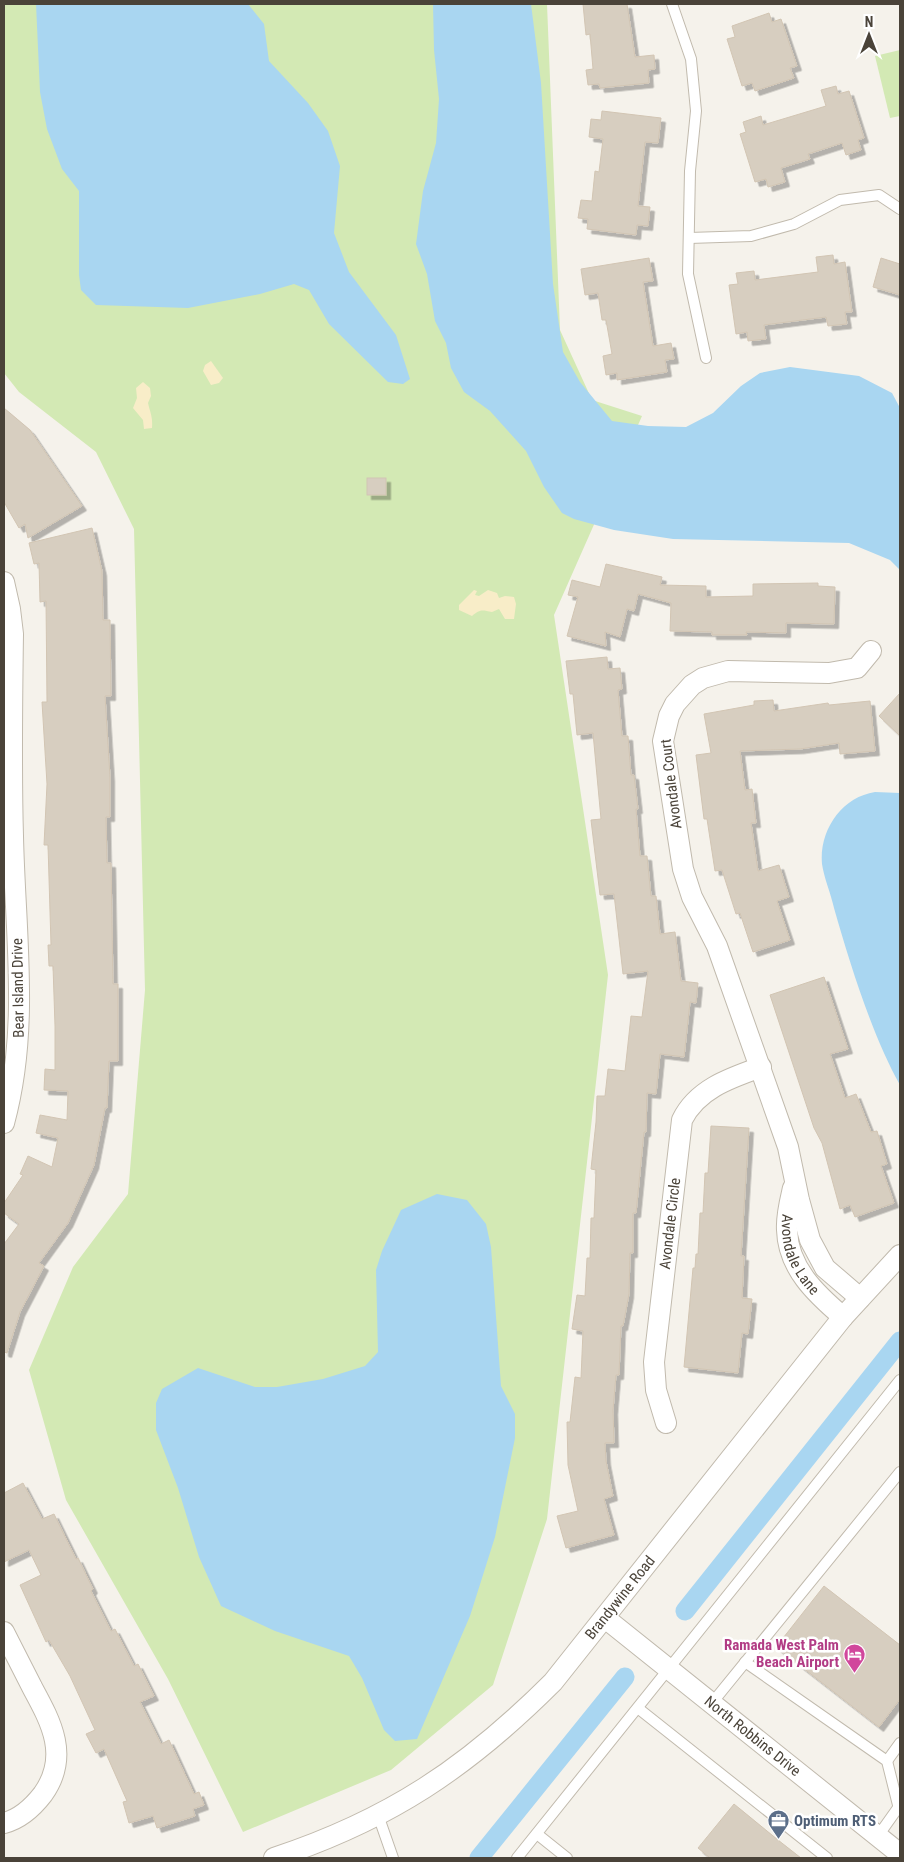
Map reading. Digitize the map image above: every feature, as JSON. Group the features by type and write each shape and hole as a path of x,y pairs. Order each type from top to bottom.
{"street":[{"name":"Bear Island Drive","path":"4,582 13,634 13,836 21,1000 15,1077 4,1123"},
{"name":"Avondale Court","path":"760,1067 717,946 692,897 683,869 664,754 665,728 669,716 683,694 703,678 715,673 728,671 829,673 857,668 872,651"},
{"name":"Avondale Lane","path":"760,1067 788,1147 799,1200 817,1254 831,1274 860,1298"},
{"name":"Avondale Circle","path":"666,1422 656,1390 654,1362 682,1120 688,1107 720,1082 760,1067"},
{"name":"Avondale Lane","path":"795,1178 787,1216 786,1230 790,1248 807,1283 843,1317"},
{"name":"Brandywine Road","path":"274,1858 312,1845 378,1815 437,1781 478,1752 517,1718 552,1682 606,1618 843,1317 900,1255"},
{"name":"North Robbins Drive","path":"606,1618 900,1854"},
{"path":"4,1632 52,1723 57,1749 52,1776 47,1788 30,1808 4,1823"}],"lane":[{"path":"672,4 691,59 696,111 690,171 688,274 706,358"},
{"path":"689,238 751,236 794,224 840,200 879,194 900,209"},
{"path":"517,1858 639,1709 900,1380"},
{"path":"712,1703 900,1472"},
{"path":"745,1662 887,1761 899,1805 878,1836"},
{"path":"639,1709 827,1858"},
{"path":"887,1761 900,1744"},
{"path":"378,1815 393,1858"},
{"path":"537,1834 567,1858"}],"green space":[{"path":"4,4 547,4 560,330 592,400 642,416 554,615 608,975 547,1519 493,1685 391,1770 243,1832 168,1679 66,1500 29,1370 73,1267 128,1194 145,990 134,529 96,452 19,392 4,373"},
{"path":"900,50 900,116 890,118 875,56"}],"sand":[{"path":"211,361 223,378 219,383 211,385 203,371 205,365"},
{"path":"143,382 150,388 151,396 148,403 152,418 152,428 144,429 143,420 133,408 137,398 136,388"},
{"path":"474,590 477,591 475,595 479,596 488,590 497,593 499,598 505,596 514,597 516,604 514,619 505,619 499,609 492,612 479,611 472,616 459,610 459,605"}],"water":[{"path":"36,4 248,4 264,24 269,61 308,103 328,131 340,166 334,233 349,272 396,335 410,379 403,384 388,382 329,324 309,290 294,284 260,294 188,308 96,305 81,290 79,275 79,191 62,169 47,129 40,92"},
{"path":"433,4 531,4 541,83 553,284 563,352 580,382 612,421 648,426 686,427 713,413 741,386 760,373 790,367 859,376 892,393 900,408 900,570 890,560 849,543 673,539 614,530 574,519 562,513 544,487 526,451 490,411 464,392 451,368 446,343 435,321 427,274 416,244 423,191 436,143 439,99 434,50"},
{"path":"875,792 900,793 900,1085 880,1044 862,999 822,864 824,839 835,817 852,801 863,795"},
{"path":"437,1194 467,1200 486,1224 491,1247 501,1386 515,1414 515,1438 495,1537 470,1616 417,1739 395,1741 384,1730 362,1678 349,1656 275,1631 221,1606 199,1557 178,1488 156,1430 156,1403 162,1389 198,1368 255,1387 277,1387 323,1379 365,1366 378,1352 376,1270 382,1251 401,1210"}],"building":[{"path":"583,4 627,4 635,57 654,55 655,69 648,70 649,83 600,88 599,84 588,85 586,70 593,69 590,34 586,35"},
{"path":"769,13 772,22 781,19 797,66 790,68 794,78 755,91 752,83 742,86 727,39 735,37 732,26"},
{"path":"836,86 838,94 849,91 864,138 858,140 861,150 846,155 842,143 808,154 810,159 781,168 785,182 768,187 766,179 755,182 740,134 746,132 743,122 761,116 763,125 826,106 821,90"},
{"path":"602,111 661,118 658,143 645,142 638,206 650,207 648,226 637,225 636,235 587,229 588,219 578,218 581,200 592,201 595,171 599,172 603,139 589,137 591,119 601,120"},
{"path":"833,255 834,264 845,262 852,312 845,312 847,324 828,326 826,317 764,325 766,339 748,341 747,332 736,334 729,285 738,284 736,273 754,271 755,280 818,272 816,257"},
{"path":"649,258 653,281 643,282 653,346 671,343 674,359 665,360 667,372 617,380 617,373 606,375 603,356 612,354 606,320 602,320 598,293 585,295 581,269"},
{"path":"881,258 900,264 900,295 873,287"},
{"path":"4,408 30,430 82,506 28,538 25,524 19,528 4,502"},
{"path":"367,478 386,478 386,495 367,495"},
{"path":"92,528 102,571 103,620 110,620 111,696 105,696 110,777 110,817 106,817 107,863 111,863 113,984 118,984 118,1061 109,1061 107,1108 105,1108 94,1165 68,1223 39,1263 44,1266 20,1312 7,1353 4,1352 4,1244 19,1224 4,1213 4,1203 23,1175 20,1174 28,1156 52,1167 58,1138 36,1133 40,1115 67,1120 68,1091 44,1090 45,1069 55,1070 53,966 49,966 48,945 51,945 48,845 44,845 47,784 42,702 47,702 46,601 40,602 39,563 34,564 29,543"},
{"path":"606,564 662,577 660,585 706,586 706,597 753,596 753,584 818,583 818,586 835,587 834,624 786,623 786,633 746,632 747,635 712,635 712,632 670,631 671,603 638,594 634,611 627,609 620,637 605,632 606,646 567,636 578,597 568,595 572,580 600,587"},
{"path":"607,657 608,669 620,668 622,689 618,690 622,736 628,736 631,775 634,775 640,856 647,856 651,896 656,896 660,934 675,932 681,981 698,983 696,1003 690,1002 684,1057 660,1054 656,1094 647,1093 646,1132 644,1132 636,1213 633,1213 633,1253 630,1253 629,1294 623,1326 621,1326 619,1375 616,1375 613,1410 614,1443 605,1443 606,1461 613,1496 604,1499 614,1535 566,1548 557,1516 578,1511 568,1465 567,1422 570,1422 575,1377 581,1378 583,1331 572,1329 577,1295 585,1296 587,1258 590,1258 591,1218 594,1218 596,1170 591,1169 597,1096 605,1096 608,1069 625,1071 631,1016 642,1017 648,971 623,974 614,894 600,895 591,820 601,819 593,733 577,735 573,694 570,694 566,661"},
{"path":"900,693 900,736 879,716"},
{"path":"773,700 774,711 828,703 829,705 870,701 875,751 840,754 839,743 800,749 740,751 745,790 752,789 756,823 751,823 758,871 779,865 789,897 777,901 790,940 753,952 740,913 736,914 722,870 715,871 707,819 704,819 696,755 711,753 704,714 754,705 754,701"},
{"path":"824,977 848,1049 830,1054 845,1098 856,1094 871,1132 877,1131 887,1164 881,1166 894,1203 855,1217 850,1205 840,1209 822,1143 814,1128 770,995"},
{"path":"711,1126 749,1128 741,1256 744,1256 742,1298 752,1299 748,1334 742,1333 738,1373 684,1367 693,1268 695,1268 696,1254 698,1254 700,1213 703,1213 705,1173 708,1173"},
{"path":"23,1483 42,1519 54,1514 76,1559 78,1558 93,1589 91,1591 111,1631 115,1629 134,1666 138,1664 154,1696 140,1702 161,1744 169,1740 194,1794 199,1792 204,1805 193,1809 195,1816 157,1828 153,1816 129,1823 123,1802 127,1801 104,1749 96,1753 86,1734 95,1730 70,1676 49,1640 46,1642 20,1585 41,1575 29,1550 4,1562 4,1493"},
{"name":"Ramada West Palm Beach Airport","path":"824,1586 900,1645 900,1699 879,1727 776,1647"},
{"path":"734,1804 801,1858 710,1858 698,1848"}],"waterway":[{"path":"685,1611 900,1341"},
{"path":"479,1858 625,1677"}],"place":[{"name":"Ramada West Palm Beach Airport","path":"855,1673"},
{"name":"Optimum RTS","path":"778,1840"}]}
